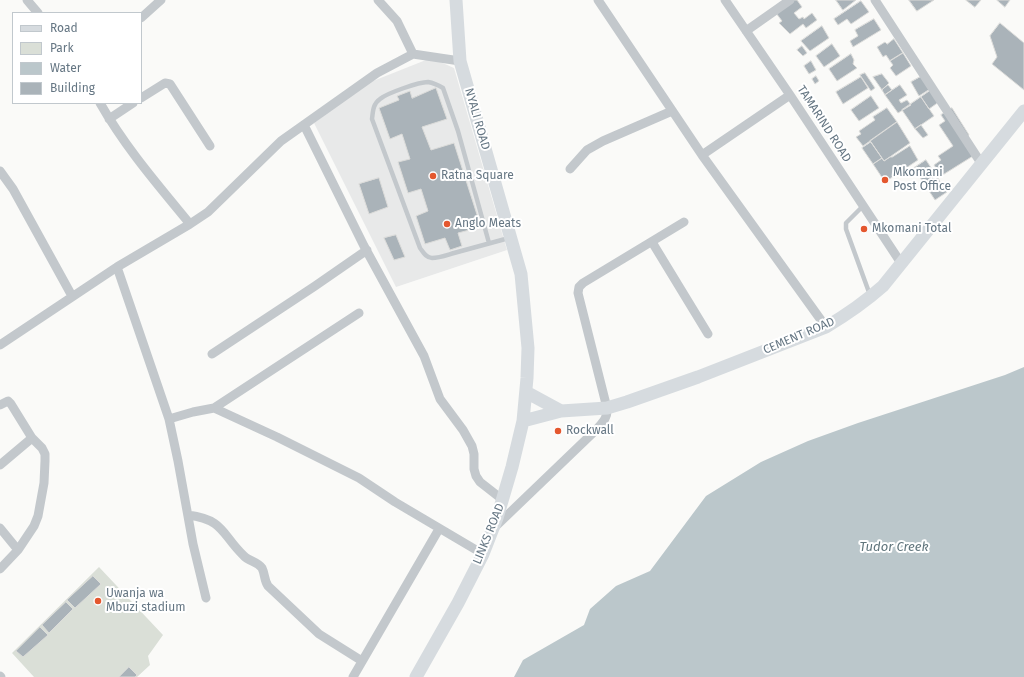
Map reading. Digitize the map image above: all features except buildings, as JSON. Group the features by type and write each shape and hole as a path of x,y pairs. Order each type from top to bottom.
{"main road":[{"name":"NYALI ROAD","path":"456,0 460,61 521,274 528,348 527,378"},
{"name":"CEMENT ROAD","path":"523,421 562,411 606,408 627,402 692,379 826,327 883,286 1024,111"},
{"name":"LINKS ROAD","path":"416,677 458,603 483,554 493,529 503,500 523,421 527,378"},
{"path":"526,392 562,411"}],"street":[{"path":"27,0 37,12"},
{"path":"142,17 161,0"},
{"path":"378,0 397,21 413,54"},
{"path":"598,0 702,155 826,327"},
{"name":"TAMARIND ROAD","path":"725,0 790,94 901,263"},
{"path":"746,31 790,0"},
{"path":"875,0 981,163"},
{"path":"0,345 117,267 208,212 281,140 377,73 413,54 460,61"},
{"path":"142,97 165,83 170,84 210,146"},
{"path":"702,155 790,94"},
{"path":"100,104 108,119 144,169 190,224"},
{"path":"108,119 131,104"},
{"path":"570,169 587,150 603,141 672,111"},
{"path":"304,125 367,250 424,356 440,399 463,430 472,446 476,476 480,482 503,500"},
{"path":"0,171 13,189 72,296"},
{"path":"493,529 597,429 606,416 606,408 578,290 583,283 684,222"},
{"path":"652,242 708,334"},
{"path":"212,354 367,250"},
{"path":"117,267 169,419 193,544 206,598"},
{"path":"169,419 214,408 360,313"},
{"path":"0,405 5,401 8,401 11,404 32,438 42,448 45,454 44,483 38,516 34,526 18,550 0,569"},
{"path":"214,408 277,436 359,478 439,529 483,554"},
{"path":"0,465 32,438"},
{"path":"188,515 201,517 214,522 247,559 259,566 263,571 265,582 268,586 300,617 330,641 362,661"},
{"path":"0,528 18,550"},
{"path":"353,677 439,529"}],"lane":[{"path":"489,243 458,131 443,88 437,84 426,82 403,88 379,99 373,108 372,119 420,248 426,255 431,258 510,238"},
{"path":"863,206 846,223 846,230 871,296"}],"shaded area":[{"name":"Ratna Square","path":"431,58 454,68 507,250 396,287 314,123 368,83"}],"green space":[{"name":"Uwanja wa Mbuzi stadium","path":"99,567 163,635 148,656 150,665 137,677 34,677 12,653"}],"water":[{"name":"Tudor Creek","path":"1024,367 1024,677 514,677 523,660 584,625 590,609 616,586 650,571 706,496 761,462 808,441 1005,375"}],"place":[{"name":"Ratna Square","path":"433,176"},
{"name":"Mkomani Post Office","path":"885,180"},
{"name":"Anglo Meats","path":"447,224"},
{"name":"Mkomani Total","path":"864,229"},
{"name":"Rockwall","path":"558,431"},
{"name":"Uwanja wa Mbuzi stadium","path":"98,601"}]}
